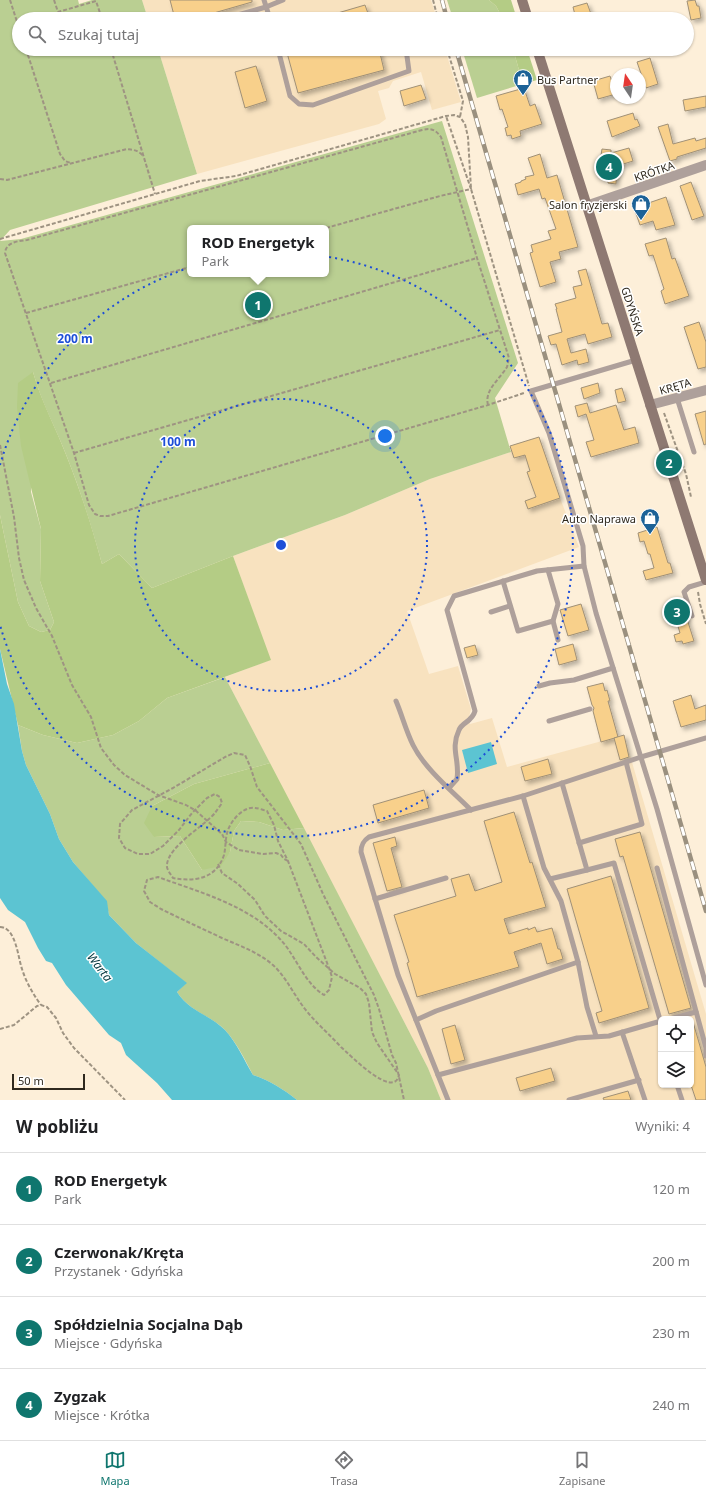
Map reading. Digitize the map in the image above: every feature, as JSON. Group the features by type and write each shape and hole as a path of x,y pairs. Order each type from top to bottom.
{"main road":[{"path":"522,0 526,12"},
{"name":"GDYŃSKA","path":"539,56 706,581"}],"street":[{"name":"KRÓTKA","path":"586,206 706,165"},
{"name":"KRĘTA","path":"650,405 706,390"}],"lane":[{"path":"264,0 268,12"},
{"path":"248,12 283,0"},
{"path":"280,56 290,96 299,104 313,105 409,71 407,56"},
{"path":"636,360 531,391 549,434 583,546 584,566 596,613 657,809 706,985"},
{"path":"677,398 694,452"},
{"path":"449,788 457,780 458,764 454,751 459,728 474,717 475,711 447,610 454,596 537,571 584,566"},
{"path":"548,570 558,604 553,621 558,640"},
{"path":"503,581 518,631 553,621"},
{"path":"692,616 684,592 689,587 706,581"},
{"path":"491,612 510,606"},
{"path":"539,686 574,680 613,668"},
{"path":"396,701 414,745 423,760 471,810"},
{"path":"549,720 590,709"},
{"path":"448,1100 398,975 360,852 364,841 369,837 523,796 641,757 706,738"},
{"path":"579,843 642,824 626,762"},
{"path":"562,783 587,870"},
{"path":"523,796 544,868 561,901 578,962 587,1007 596,1036"},
{"path":"550,880 614,863 659,1016"},
{"path":"657,868 706,1048 706,1056"},
{"path":"375,899 446,878"},
{"path":"416,1020 436,1011 578,962"},
{"path":"681,1016 696,1012"},
{"path":"438,1075 577,1038 609,1036 658,1023"},
{"path":"622,1032 645,1100"},
{"path":"569,1100 639,1080"},
{"path":"678,1088 682,1100"}],"path":[{"path":"10,0 14,12"},
{"path":"54,0 58,12 96,1 100,12"},
{"path":"433,0 436,12"},
{"path":"28,56 60,154 64,161 74,163"},
{"path":"113,56 155,194"},
{"path":"449,56 463,102 460,117"},
{"path":"0,240 200,180 236,176 454,115 460,117 465,124 468,137 471,189"},
{"path":"446,116 471,189 531,391 488,405 108,516 100,516 95,514 92,510 51,383 5,253 8,245 17,242 430,128 437,131 441,137 509,358 507,366 489,392 486,400 488,405"},
{"path":"0,180 6,180 127,149 140,152 144,157"},
{"path":"329,227 440,196 471,189"},
{"path":"51,383 477,258"},
{"path":"26,313 187,268"},
{"path":"74,453 500,330"},
{"path":"0,445 24,580 36,608 52,636 72,685 91,717 101,748 114,765 125,775 158,795 195,810 222,834 226,842 239,850 263,854 276,853 288,861"},
{"path":"363,1072 342,1047 319,1026 274,966 257,954 161,909 150,902 144,890 147,880 158,877 221,900 240,909 256,919 279,938 292,953 315,989 324,995 330,990 332,977 288,861 278,841 274,825 266,811 253,807 239,813 228,830 224,856 214,872 200,879 184,880 173,878 168,870 167,864 171,854 192,832 215,813 222,803 220,797 215,794 207,798 163,846 150,854 138,854 125,848 119,838 120,824 132,810 173,788 225,756 234,753 245,755 256,787 301,844 323,894 374,996 392,1055 396,1063 404,1100"},
{"path":"218,864 222,873 238,884 255,900 265,916 281,932 304,944 335,974 360,988 366,994 369,1003 372,1032 399,1075 397,1083 393,1087"},
{"path":"0,927 8,930 15,942 21,968 32,991 41,1005 47,1007 56,1018 63,1033 74,1048 125,1100"},
{"path":"0,1029 14,1025 22,1020 33,1009 41,1005"}],"shaded area":[{"path":"142,0 431,0 435,12 146,12"},
{"path":"160,56 447,56 461,102 432,110 421,72 393,81 389,88 378,91 386,119 379,124 197,174"},
{"path":"539,437 579,547 407,611 429,674 458,666 471,709 469,717 470,724 492,718 507,767 624,735 706,1014 706,1100 441,1100 428,1068 225,677 270,660 233,556 345,515 430,479 511,452 510,446"}],"green space":[{"path":"0,0 78,0 79,4 92,0 142,0 146,12 12,12 12,56 160,56 197,174 10,230 0,241"},
{"path":"447,0 489,0 496,6 499,12 451,12"},
{"path":"489,0 511,0 515,12 499,12 496,6"},
{"path":"464,56 515,56 523,84 477,98"},
{"path":"515,56 529,56 537,80 523,84"},
{"path":"442,121 518,363 495,398 511,452 430,479 345,515 233,556 152,588 119,554 102,564 77,483 63,446 40,394 33,372 31,492 41,529 40,581 54,622 50,630 41,632 29,626 18,602 0,515 0,241 21,239"},
{"path":"33,372 40,393 77,483 102,564 119,554 152,588 233,556 271,660 167,698 139,721 113,735 77,743 43,735 18,725 0,649 0,515 18,602 29,626 41,632 50,630 54,622 40,581 41,529 21,446 17,407 18,383"},
{"path":"225,677 270,763 194,784 152,806 154,837 180,836 202,870 230,852 234,831 241,821 259,822 283,830 304,828 428,1068 441,1100 297,1100 287,1092 253,1075 237,1046 225,1030 182,999 177,992 186,983 136,943 109,915 106,901 73,862 59,839 50,814 26,765 18,725 43,735 77,743 113,735 139,721 167,698"},
{"path":"270,763 304,828 283,830 259,822 241,821 234,831 230,852 221,866 202,870 180,836 154,837 144,823 152,806 194,784"}],"water":[{"name":"Warta","path":"0,649 7,684 14,704 22,751 26,765 50,814 59,839 73,862 107,901 109,915 136,943 187,983 177,992 187,1004 213,1020 225,1030 237,1046 253,1075 287,1092 297,1100 172,1100 157,1083 126,1055 121,1043 109,1035 66,985 52,963 46,961 25,922 8,910 0,898"},
{"path":"491,742 497,764 468,773 462,750"}],"building":[{"path":"170,0 252,0 252,2 217,12 173,12"},
{"path":"695,0 697,6 699,6 701,18 694,19 694,12 689,12 687,1"},
{"path":"587,3 590,12 574,12 573,7"},
{"path":"365,5 368,12 341,12"},
{"path":"288,56 381,56 384,70 298,93"},
{"path":"650,58 658,84 646,88 646,68 639,68 637,62"},
{"path":"256,66 267,101 245,108 235,72"},
{"path":"610,76 610,96 598,99 593,81"},
{"path":"421,85 426,99 404,106 400,91"},
{"path":"524,88 530,106 535,104 542,124 520,131 521,136 512,139 511,135 507,136 505,128 508,127 502,109 500,110 496,96"},
{"path":"706,96 706,107 685,111 683,100"},
{"path":"633,113 635,120 637,119 640,126 612,137 607,121"},
{"path":"668,124 673,144 695,138 696,141 706,138 706,148 677,157 677,159 670,161 658,127"},
{"path":"629,148 633,161 617,166 616,184 608,183 608,176 603,165 603,161 600,161 602,149 611,150 611,153"},
{"path":"540,154 547,178 557,175 578,247 559,252 561,259 550,262 556,282 540,287 530,253 533,252 531,245 551,239 548,231 556,229 545,198 542,199 539,189 518,195 515,184 526,179 525,177 534,175 528,158"},
{"path":"691,182 704,216 692,220 680,186"},
{"path":"666,197 675,225 656,230 653,221 640,225 634,208"},
{"path":"666,238 672,259 675,258 689,296 665,304 661,291 664,289 653,255 649,256 645,244"},
{"path":"586,269 602,324 608,323 612,337 588,344 585,334 567,339 571,353 586,349 589,362 578,365 577,360 562,365 556,344 551,345 548,336 562,332 555,304 576,298 573,287 582,285 578,271"},
{"path":"699,322 706,342 706,367 698,369 684,327"},
{"path":"598,383 600,393 584,399 581,388"},
{"path":"622,388 626,401 618,403 615,390"},
{"path":"587,403 590,413 616,405 624,430 635,427 639,443 591,457 586,442 594,440 586,414 578,417 575,406"},
{"path":"706,411 706,444 704,445 695,414"},
{"path":"539,437 560,498 528,509 525,501 536,497 527,472 530,471 525,455 514,458 510,446"},
{"path":"657,527 668,563 670,563 673,573 646,580 643,571 654,568 650,554 648,554 644,541 640,542 638,533"},
{"path":"681,600 694,641 683,644 682,641 676,642 674,635 680,633 674,613 671,614 667,604"},
{"path":"581,604 589,630 568,636 560,610"},
{"path":"573,644 577,660 559,665 555,649"},
{"path":"475,645 478,655 467,658 464,648"},
{"path":"603,683 605,691 607,690 610,701 608,701 618,737 601,742 593,711 594,708 587,687"},
{"path":"691,695 695,709 706,705 706,720 681,727 673,701"},
{"path":"624,735 629,757 620,760 614,738"},
{"path":"548,759 552,774 525,781 521,767"},
{"path":"424,790 429,808 378,823 373,805"},
{"path":"514,812 546,907 504,919 509,934 535,927 537,932 552,928 558,949 560,949 563,959 547,964 541,943 514,952 519,967 417,997 407,963 409,962 394,915 456,896 451,879 469,874 475,891 502,882 484,821"},
{"path":"640,832 691,1008 669,1014 623,856 620,857 615,839"},
{"path":"395,837 397,846 391,848 402,887 387,891 373,843"},
{"path":"611,876 649,1008 599,1023 596,1013 602,1011 567,889"},
{"path":"455,1025 465,1060 451,1064 442,1029"},
{"path":"694,1025 706,1067 706,1100 696,1100 692,1088 694,1088"},
{"path":"551,1068 555,1081 520,1091 516,1078"},
{"path":"628,1091 631,1100 604,1100 603,1098"}],"railway":[{"path":"442,0 445,12"},
{"path":"458,56 706,911"}],"place":[{"name":"Bus Partner","path":"523,96"},
{"name":"Zygzak","path":"609,167"},
{"name":"Salon fryzjerski","path":"641,221"},
{"name":"ROD Energetyk","path":"258,305"},
{"name":"Czerwonak/Kręta","path":"669,463"},
{"name":"Auto Naprawa","path":"650,535"},
{"name":"Spółdzielnia Socjalna Dąb","path":"677,612"}]}
